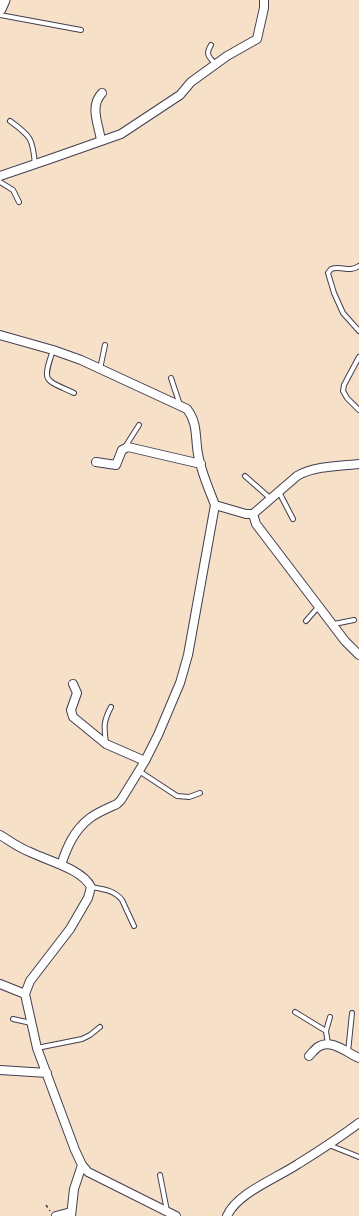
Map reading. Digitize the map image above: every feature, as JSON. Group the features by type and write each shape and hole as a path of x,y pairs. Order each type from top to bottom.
{"street":[{"path":"0,9 4,0"},
{"path":"0,176 121,134 180,95 191,82 215,64 257,39 264,8 264,0"},
{"path":"101,141 95,113 95,105 97,98 102,93"},
{"path":"0,335 53,350 100,369 187,409 194,422 198,455 215,505 188,655 180,682 158,735 145,761 126,792 117,804 89,819 76,833 67,846 61,865"},
{"path":"96,462 116,465 124,448 128,447 201,464"},
{"path":"215,505 246,514 253,514 303,472 359,464"},
{"path":"253,514 256,524 334,624 345,641 359,655"},
{"path":"73,684 77,693 71,710 73,717 106,744 145,761"},
{"path":"0,835 30,852 61,865 84,878 91,887 88,898 70,929 30,980 25,994 37,1048 75,1150 82,1165 88,1172 175,1216"},
{"path":"0,984 25,994"},
{"path":"309,1056 318,1047 328,1044 334,1045 359,1058"},
{"path":"0,1070 47,1073"},
{"path":"227,1216 230,1210 247,1194 329,1145 359,1123"},
{"path":"56,1216 71,1214 74,1189 82,1165"}],"lane":[{"path":"0,15 81,30"},
{"path":"211,46 208,54 215,64"},
{"path":"10,121 29,137 33,147 34,165"},
{"path":"0,182 13,190 19,202"},
{"path":"359,266 355,269 349,270 336,267 331,268 328,273 343,313 359,331"},
{"path":"100,369 105,346"},
{"path":"53,350 46,369 46,376 50,381 74,393"},
{"path":"359,357 344,385 343,391 347,398 359,410"},
{"path":"171,378 180,405"},
{"path":"124,448 139,425"},
{"path":"245,476 271,499"},
{"path":"279,492 293,518"},
{"path":"306,621 319,605"},
{"path":"334,624 354,620"},
{"path":"106,744 104,724 111,707"},
{"path":"139,771 177,796 189,797 200,793"},
{"path":"91,887 112,892 120,897 134,926"},
{"path":"295,1012 326,1031"},
{"path":"348,1053 352,1013"},
{"path":"328,1044 326,1031 330,1016"},
{"path":"13,1019 31,1023"},
{"path":"37,1048 82,1039 100,1027"},
{"path":"329,1145 359,1158"},
{"path":"160,1175 167,1212"}]}
